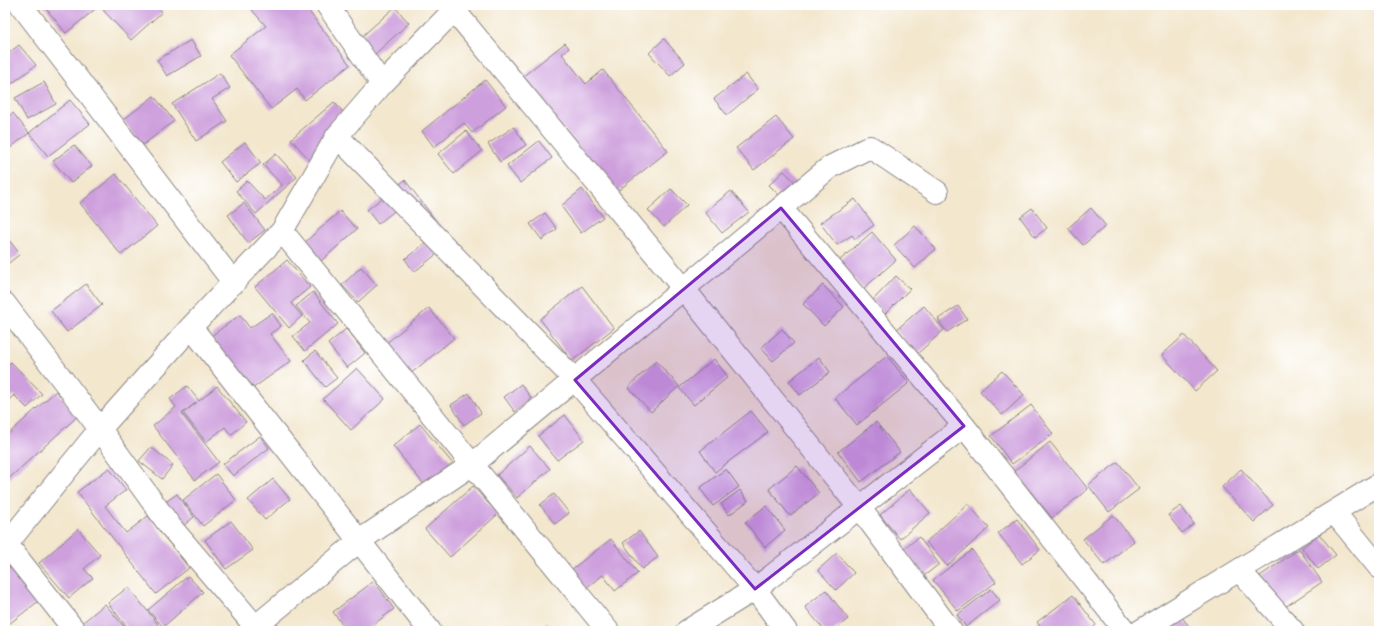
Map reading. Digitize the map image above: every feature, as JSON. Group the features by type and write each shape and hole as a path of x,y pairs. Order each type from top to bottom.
{"street":[{"path":"21,5 234,283"},
{"path":"327,5 382,84"},
{"path":"75,631 6,544 100,429 191,327 282,231 337,136 382,84 456,8 859,507 952,631"},
{"path":"337,136 575,380 755,589 786,631"},
{"path":"5,304 100,429 170,526 255,630 359,541 473,464 830,167 870,148 937,192"},
{"path":"781,208 964,426 1125,631"},
{"path":"282,231 608,631"},
{"path":"191,327 430,631"},
{"path":"687,631 755,589 964,426"},
{"path":"1140,631 1379,484"},
{"path":"1334,512 1379,567"},
{"path":"1239,570 1293,631"}],"highlighted area":[{"path":"781,208 964,426 755,589 575,380"}],"building":[{"path":"43,5 99,5 99,6 66,33"},
{"path":"109,5 156,5 162,12 131,40 103,10"},
{"path":"258,5 304,5 350,65 305,100 297,89 271,109 229,55 266,26 252,10"},
{"path":"395,7 409,23 374,55 359,39"},
{"path":"664,39 685,63 670,76 649,53"},
{"path":"191,40 201,56 167,76 157,60"},
{"path":"565,43 569,48 562,54 586,84 603,70 668,151 615,193 522,77"},
{"path":"19,45 36,65 5,89 5,56"},
{"path":"220,73 230,88 212,99 227,121 196,141 172,104"},
{"path":"746,74 758,89 727,115 714,99"},
{"path":"485,80 506,106 472,133 464,123 434,147 422,131"},
{"path":"44,82 56,104 27,120 15,98"},
{"path":"154,96 174,121 143,145 123,120"},
{"path":"70,100 90,124 48,156 29,133"},
{"path":"334,102 357,128 314,165 291,139"},
{"path":"13,113 29,133 5,152 5,119"},
{"path":"776,117 794,139 754,170 736,148"},
{"path":"514,127 526,145 500,162 488,144"},
{"path":"466,131 482,151 454,174 438,154"},
{"path":"539,141 552,158 520,183 507,166"},
{"path":"245,142 261,163 236,182 220,162"},
{"path":"74,145 92,166 71,183 53,161"},
{"path":"276,154 297,177 256,214 236,191 247,181 265,200 282,185 263,165"},
{"path":"784,171 797,184 782,198 769,185"},
{"path":"116,174 157,226 121,255 80,203"},
{"path":"405,180 452,242 414,272 405,259 425,243 398,208 378,224 367,210"},
{"path":"582,189 603,217 581,233 561,206"},
{"path":"671,189 687,205 664,227 648,210"},
{"path":"731,191 749,212 722,233 705,212"},
{"path":"855,199 874,225 855,239 852,235 837,245 820,223"},
{"path":"244,203 265,230 248,243 228,215"},
{"path":"1032,208 1047,228 1035,237 1020,217"},
{"path":"1091,208 1106,226 1083,245 1068,228"},
{"path":"340,211 357,229 320,262 304,243"},
{"path":"545,213 557,229 542,240 530,224"},
{"path":"915,226 936,249 915,268 894,245"},
{"path":"872,232 896,260 863,289 839,261"},
{"path":"5,235 20,254 5,266"},
{"path":"287,260 310,287 291,303 302,316 289,328 255,287"},
{"path":"361,267 377,285 358,302 342,285"},
{"path":"896,276 910,289 885,314 872,301"},
{"path":"86,284 102,305 67,332 51,311"},
{"path":"823,285 844,307 824,326 803,304"},
{"path":"582,286 614,328 572,361 540,319"},
{"path":"313,292 338,324 305,351 293,336 310,323 296,306"},
{"path":"924,306 944,330 917,354 896,330"},
{"path":"958,306 967,319 947,332 938,319"},
{"path":"429,308 454,338 409,375 384,345"},
{"path":"272,313 281,326 270,334 291,361 249,391 211,336 240,315 250,328"},
{"path":"346,329 365,353 347,368 328,344"},
{"path":"782,329 794,343 773,361 761,348"},
{"path":"1184,335 1217,371 1195,391 1162,355"},
{"path":"315,351 337,378 325,387 304,360"},
{"path":"887,356 909,383 857,425 835,398"},
{"path":"819,357 830,372 800,395 789,381"},
{"path":"714,359 728,377 694,405 679,388"},
{"path":"656,361 679,386 651,412 628,387"},
{"path":"11,362 42,394 27,408 14,395 8,401 5,397 5,368"},
{"path":"357,368 385,399 351,430 323,399"},
{"path":"1002,371 1024,395 1002,415 980,391"},
{"path":"521,384 531,398 515,412 504,397"},
{"path":"187,386 199,401 217,386 246,422 231,435 225,427 206,442 183,413 182,414 219,462 195,480 153,426 176,407 170,399"},
{"path":"56,391 78,416 5,482 5,437"},
{"path":"469,393 481,413 464,425 451,405"},
{"path":"1031,405 1053,434 1012,464 991,436"},
{"path":"751,411 768,432 715,472 700,451"},
{"path":"565,415 584,440 557,460 538,436"},
{"path":"876,422 900,452 861,482 838,452"},
{"path":"420,424 453,464 426,487 393,446"},
{"path":"260,436 269,448 233,476 223,464"},
{"path":"1050,442 1088,489 1052,518 1014,471"},
{"path":"530,446 550,469 517,498 497,475"},
{"path":"151,447 173,465 162,479 139,461"},
{"path":"1118,462 1139,489 1109,512 1088,485"},
{"path":"797,466 819,493 790,516 769,489"},
{"path":"109,468 126,490 105,506 126,533 148,516 189,568 156,594 77,492"},
{"path":"726,469 739,487 713,506 700,488"},
{"path":"1241,469 1273,505 1254,522 1222,487"},
{"path":"216,474 236,500 203,526 183,500"},
{"path":"273,479 290,499 265,520 248,500"},
{"path":"473,486 498,514 450,557 425,529"},
{"path":"910,489 930,513 900,539 880,515"},
{"path":"740,490 748,501 729,515 721,504"},
{"path":"177,494 194,517 182,527 164,503"},
{"path":"554,494 569,513 555,524 540,505"},
{"path":"968,504 989,528 947,566 926,542"},
{"path":"766,506 785,530 765,547 745,522"},
{"path":"1181,506 1194,524 1182,533 1168,515"},
{"path":"1113,515 1134,541 1104,565 1083,539"},
{"path":"1017,519 1040,550 1022,564 998,533"},
{"path":"231,521 253,550 226,569 205,540"},
{"path":"78,529 100,555 84,569 93,578 69,598 39,563"},
{"path":"639,531 658,557 642,569 623,543"},
{"path":"1319,534 1336,555 1318,569 1302,548"},
{"path":"919,537 939,564 924,576 904,549"},
{"path":"611,539 638,573 615,591 603,575 582,591 567,573"},
{"path":"1299,549 1322,582 1282,609 1260,576"},
{"path":"972,550 996,582 958,611 933,580"},
{"path":"837,553 854,573 836,590 818,570"},
{"path":"17,562 44,597 5,627 5,571"},
{"path":"188,576 203,592 163,627 148,610"},
{"path":"374,581 394,609 365,631 347,631 333,612"},
{"path":"128,587 158,624 149,631 130,631 108,603"},
{"path":"991,589 1000,600 966,627 957,615"},
{"path":"826,590 848,619 833,631 825,631 805,607"},
{"path":"1073,595 1096,625 1089,631 1044,631 1037,622"},
{"path":"105,604 128,631 78,631 76,628"},
{"path":"1180,615 1193,631 1160,631"},
{"path":"544,628 565,630 565,631 544,631"}]}
